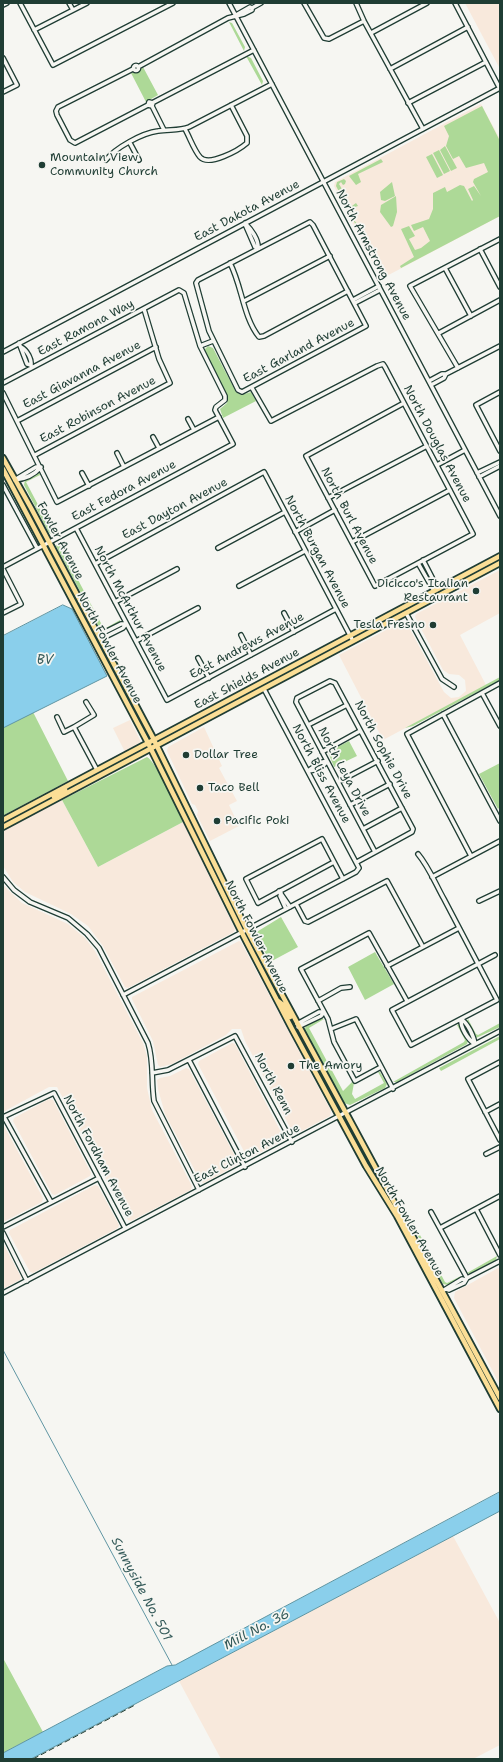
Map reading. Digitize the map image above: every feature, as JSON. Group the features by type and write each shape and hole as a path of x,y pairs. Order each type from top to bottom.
{"main road":[{"name":"Fowler Avenue","path":"3,458 154,740"},
{"name":"North Fowler Avenue","path":"3,469 152,749 242,933 339,1116 372,1176 397,1216 500,1409"},
{"name":"East Shields Avenue","path":"3,820 500,556"},
{"name":"East Shields Avenue","path":"3,828 500,563"},
{"path":"78,611 82,613 95,636 100,637"},
{"path":"264,689 264,685 290,671 303,661"},
{"path":"220,712 223,707 248,694 260,684"},
{"name":"North Fowler Avenue","path":"154,740 247,930 345,1113 445,1290 500,1398"},
{"path":"28,815 37,806 65,791 64,788"},
{"path":"196,839 206,852 217,877 223,880"},
{"path":"278,1001 282,1004 294,1025 298,1025"},
{"path":"471,1355 491,1386 494,1386"}],"street":[{"path":"3,5 7,3"},
{"path":"20,3 53,65 173,3"},
{"path":"69,3 73,10"},
{"path":"34,30 87,3"},
{"name":"North Armstrong Avenue","path":"229,3 500,516"},
{"path":"254,50 151,105 73,143 56,111 58,108 133,69 137,70 138,67 236,16 250,7 252,8 261,3"},
{"path":"304,3 324,38 329,39 364,20"},
{"path":"356,3 423,129"},
{"path":"371,33 427,3"},
{"path":"455,3 500,88"},
{"path":"390,69 468,27"},
{"path":"3,58 17,84 3,92"},
{"path":"408,103 486,62"},
{"path":"106,160 115,151 150,132 185,129 272,84"},
{"name":"East Dakota Avenue","path":"3,352 20,345 245,223 500,88"},
{"path":"151,105 164,130"},
{"path":"185,129 200,157 206,161 219,159 243,147 247,143 247,136 231,105"},
{"path":"130,143 139,160"},
{"path":"3,393 42,467 48,486 58,502 219,417 216,407 223,402 225,396 200,346 213,340 196,284 198,280 310,222 354,301 379,288"},
{"path":"245,223 246,230 255,247 258,248"},
{"path":"458,368 439,333 434,330 410,286 500,239"},
{"path":"480,250 500,287"},
{"path":"244,301 330,256"},
{"path":"230,263 250,321 259,337 348,291"},
{"path":"445,268 471,316"},
{"name":"East Ramona Way","path":"3,383 32,366 179,290 184,293 200,346"},
{"path":"439,333 500,300"},
{"name":"East Garland Avenue","path":"213,340 238,390 242,392 366,326 354,301"},
{"path":"144,309 156,347"},
{"path":"20,345 27,364 32,366"},
{"path":"429,381 442,374 446,374 500,346"},
{"name":"East Robinson Avenue","path":"36,455 170,383 156,347"},
{"name":"East Giavanna Avenue","path":"17,420 156,347"},
{"name":"North Douglas Avenue","path":"252,388 271,421 383,364 473,534 423,560"},
{"path":"431,385 444,378 446,374"},
{"path":"500,392 476,405 500,451"},
{"name":"North Burl Avenue","path":"404,403 306,456 375,586 418,562"},
{"name":"East Fedora Avenue","path":"3,568 37,548 233,444 219,417"},
{"path":"188,419 194,430"},
{"path":"153,436 159,448"},
{"path":"328,498 427,446"},
{"path":"437,465 465,450"},
{"path":"117,453 124,467"},
{"path":"478,475 500,462"},
{"path":"478,475 500,466"},
{"path":"15,480 36,467 42,467"},
{"name":"North Burgan Avenue","path":"264,472 353,642"},
{"name":"East Dayton Avenue","path":"95,564 264,472"},
{"path":"82,473 89,486"},
{"path":"3,486 37,548"},
{"path":"352,542 450,490"},
{"path":"295,532 335,510"},
{"path":"218,548 285,512"},
{"name":"North McArthur Avenue","path":"76,528 167,700"},
{"path":"239,586 305,551"},
{"path":"423,560 436,590 418,562 423,560"},
{"path":"3,568 21,604 3,613"},
{"path":"115,602 177,569"},
{"path":"136,641 198,608"},
{"name":"East Andrews Avenue","path":"167,700 336,610"},
{"path":"284,613 294,632"},
{"path":"406,613 442,679 454,686"},
{"path":"100,637 123,628 126,624"},
{"path":"241,635 251,655"},
{"path":"198,658 209,678"},
{"name":"North Sophie Drive","path":"296,700 333,681 378,761 413,830 412,832 376,852"},
{"path":"471,856 407,734 500,683"},
{"name":"North Bliss Avenue","path":"264,689 357,862 359,868 356,872 343,879"},
{"path":"482,692 500,726"},
{"name":"North Leya Drive","path":"296,700 322,752 376,852"},
{"path":"57,717 64,732 74,728 94,715 86,702"},
{"path":"308,725 347,705"},
{"path":"443,714 500,821"},
{"path":"74,728 97,770"},
{"path":"322,752 360,731"},
{"path":"308,771 324,761 327,761"},
{"path":"338,782 378,761"},
{"path":"350,805 390,784"},
{"path":"363,829 402,808"},
{"path":"123,996 343,879 322,839 246,879 258,903 334,862"},
{"path":"432,877 500,841"},
{"path":"357,862 376,852"},
{"path":"418,854 432,877 459,928 478,964 497,1000 411,1045 392,1010 408,1001 478,964 496,955"},
{"path":"3,877 14,890 30,902 68,918 87,934 99,948 148,1043 151,1056 154,1101 199,1190"},
{"path":"296,904 306,922 387,881 423,947"},
{"path":"479,901 500,891"},
{"path":"280,892 288,908"},
{"path":"387,966 459,928"},
{"path":"381,1067 355,1081 334,1042 331,1029 324,1012 301,969 369,933 408,1001"},
{"path":"318,1001 341,988 350,987"},
{"path":"298,1025 321,1016 324,1012"},
{"path":"331,1029 356,1019 393,1089"},
{"path":"461,1019 461,1023 471,1042 475,1044"},
{"name":"East Clinton Avenue","path":"3,1293 393,1089 500,1031"},
{"name":"North Renn","path":"189,1060 235,1036 292,1142"},
{"path":"152,1073 168,1070 189,1060 245,1166"},
{"path":"500,1062 468,1079 500,1140"},
{"name":"North Fordham Avenue","path":"4,1117 54,1093 125,1228"},
{"path":"485,1112 500,1104"},
{"path":"4,1117 51,1202"},
{"path":"486,1154 500,1147"},
{"path":"3,1227 99,1178"},
{"path":"440,1228 500,1196"},
{"path":"476,1209 500,1255"},
{"path":"431,1212 466,1279"},
{"path":"3,1234 27,1281"},
{"path":"438,1293 464,1283 466,1279 500,1261"}],"shaded area":[{"path":"465,3 500,3 500,69"},
{"path":"481,104 500,139 500,216 381,279 334,186 335,182"},
{"path":"500,570 500,613 460,635 486,685 383,740 339,655 403,621 406,622 444,692 451,698 459,697 466,691 465,680 459,675 449,674 443,670 415,617 416,614"},
{"path":"130,720 141,742 125,752 113,728"},
{"path":"204,727 222,766 219,768 237,801 229,805 239,826 210,841 197,815 198,811 195,805 192,804 167,751 168,747"},
{"path":"62,800 98,867 183,822 235,929 234,932 128,988 125,987 103,946 88,926 71,914 25,892 13,882 3,866 3,831"},
{"path":"3,885 22,903 68,924 85,938 95,951 143,1043 147,1056 147,1088 152,1110 192,1186 191,1190 131,1221 128,1220 57,1087 49,1087 3,1112"},
{"path":"239,941 241,942 331,1111 330,1116 296,1134 293,1133 245,1041 241,1029 232,1029 226,1035 172,1064 160,1067 158,1065 153,1041 132,999 132,997"},
{"path":"232,1043 235,1044 284,1138 284,1140 250,1158 247,1157 198,1064 199,1061"},
{"path":"186,1068 189,1069 238,1162 237,1165 204,1183 201,1182 165,1114 158,1089 157,1080 170,1076"},
{"path":"49,1099 53,1100 91,1173 90,1176 55,1195 52,1194 13,1121 14,1118"},
{"path":"3,1124 43,1198 42,1202 5,1221 3,1220"},
{"path":"95,1185 98,1186 119,1225 118,1228 33,1273 30,1272 9,1233 10,1230"},
{"path":"3,1243 21,1277 20,1280 3,1289"},
{"path":"500,1267 500,1385 454,1298 455,1292"},
{"path":"453,1536 500,1623 500,1745 473,1759 221,1759 179,1681"}],"green space":[{"path":"229,22 232,23 245,47 244,51"},
{"path":"246,56 251,58 263,81 262,85"},
{"path":"143,67 158,95 146,102 131,73 138,72"},
{"path":"482,106 500,141 500,216 401,268 400,266 414,257 401,229 409,226 415,236 409,239 415,250 421,248 430,241 423,227 414,231 411,225 429,219 433,209 433,193 445,187 447,192 460,185 464,186 472,201 473,200 468,189 474,186 481,196 473,182 474,179 488,172 484,163 466,168 459,156 453,159 446,146 449,136 444,126"},
{"path":"445,146 457,168 451,171 440,150"},
{"path":"439,150 450,171 444,174 433,153"},
{"path":"432,154 443,175 437,178 426,157"},
{"path":"381,159 383,162 358,174 361,182 356,185 349,176"},
{"path":"344,179 346,181 345,184 343,185 341,182 339,184 345,194 347,207 336,186 337,182"},
{"path":"392,182 395,196 385,201 381,200 380,192"},
{"path":"396,196 397,212 393,226 391,227 380,212 381,205"},
{"path":"356,203 358,206 352,208 352,216 361,227 361,236 348,209"},
{"path":"208,346 213,348 236,392 241,395 251,392 256,401 223,418 220,409 227,403 228,397 205,351"},
{"path":"39,473 42,474 26,482 54,535 49,533 24,485 25,480"},
{"path":"58,542 103,627 106,628 120,620 120,622 104,630 100,629 56,546"},
{"path":"500,677 500,680 413,726 405,728"},
{"path":"33,712 68,781 4,815 3,728"},
{"path":"349,741 357,756 334,767 328,752"},
{"path":"147,757 151,760 161,776 183,822 98,867 62,800"},
{"path":"500,763 500,807 498,809 479,774"},
{"path":"281,917 298,947 270,962 255,933"},
{"path":"375,952 394,984 365,1000 348,967"},
{"path":"321,1018 324,1019 309,1028 343,1091 352,1082 354,1083 352,1094 355,1099 384,1083 378,1072 380,1072 387,1084 385,1088 350,1105 344,1103 304,1030 306,1026"},
{"path":"468,1019 478,1035 500,1023 500,1027 476,1038 467,1021"},
{"path":"459,1024 468,1041 467,1044 397,1082 393,1082 464,1042 465,1040 457,1025"},
{"path":"500,1036 500,1039 441,1071 439,1068"},
{"path":"412,1220 445,1282 447,1283 461,1276 459,1279 448,1285 443,1284 410,1221"},
{"path":"497,1256 496,1260 470,1274 467,1273"},
{"path":"3,1658 43,1732 3,1753"}],"water":[{"name":"BV","path":"63,605 72,609 107,676 3,728 3,636"},
{"name":"Mill No. 36","path":"500,1492 500,1511 31,1759 3,1759 3,1753 167,1666 175,1665"}],"waterway":[{"name":"Sunnyside No. 501","path":"3,1350 172,1665"}],"railway":[{"path":"33,1759 135,1705"}],"place":[{"name":"Mountain View Community Church","path":"42,165"},
{"name":"Dicicco's Italian Restaurant","path":"476,591"},
{"name":"Tesla Fresno","path":"433,625"},
{"name":"Dollar Tree","path":"186,755"},
{"name":"Taco Bell","path":"200,788"},
{"name":"Pacific Poki","path":"217,821"},
{"name":"The Amory","path":"291,1066"}]}
